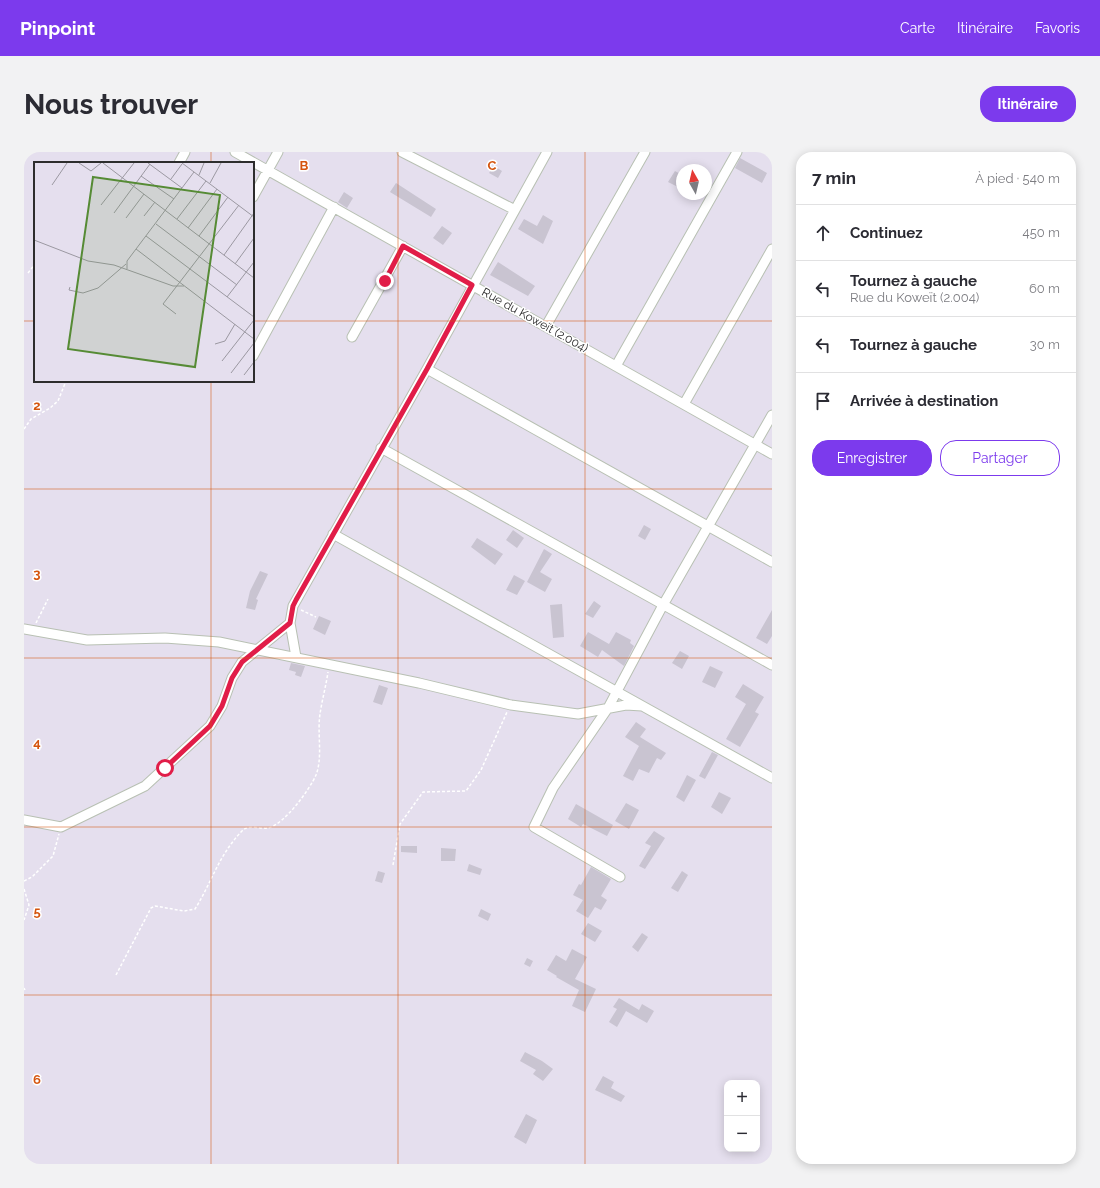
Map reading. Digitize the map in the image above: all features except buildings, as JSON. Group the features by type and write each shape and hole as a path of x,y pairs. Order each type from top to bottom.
{"street":[{"path":"180,162 186,152"},
{"name":"Rue du Koweït (2.004)","path":"235,152 253,162"},
{"path":"254,195 278,152"},
{"path":"402,152 515,210"},
{"path":"296,658 290,623 293,606 427,369 472,285 547,152"},
{"path":"546,326 645,152"},
{"path":"616,366 737,152"},
{"name":"Rue du Koweït (2.004)","path":"254,162 772,454"},
{"path":"254,354 334,207"},
{"path":"352,337 403,246"},
{"path":"684,404 772,249"},
{"path":"427,369 772,562"},
{"path":"620,877 534,827 553,788 608,708 664,605 772,415"},
{"path":"381,448 772,665"},
{"path":"333,534 772,778"},
{"path":"24,820 61,827 145,786 210,726 222,706 230,682 238,668 258,649 290,623"},
{"path":"28,629 87,640 193,638 258,649 419,683 511,705 578,714 626,705 642,706"}],"path":[{"path":"28,273 34,265"},
{"path":"24,429 31,419 50,408 58,401 66,382"},
{"path":"28,629 48,599"},
{"path":"293,606 316,617"},
{"path":"116,975 151,908 155,906 192,911 195,910 225,851 241,832 248,828 268,828 277,824 285,818 312,783 317,773 320,715 329,664"},
{"path":"393,865 398,828 404,819 426,791 466,791 481,770 511,705"},
{"path":"24,882 32,877 53,856 61,827"},
{"path":"24,889 29,905 24,920"}],"route":[{"path":"165,768 196,740 216,718 232,678 242,662 290,623 293,606 296,600 427,369 472,285 403,246 385,281"}]}
